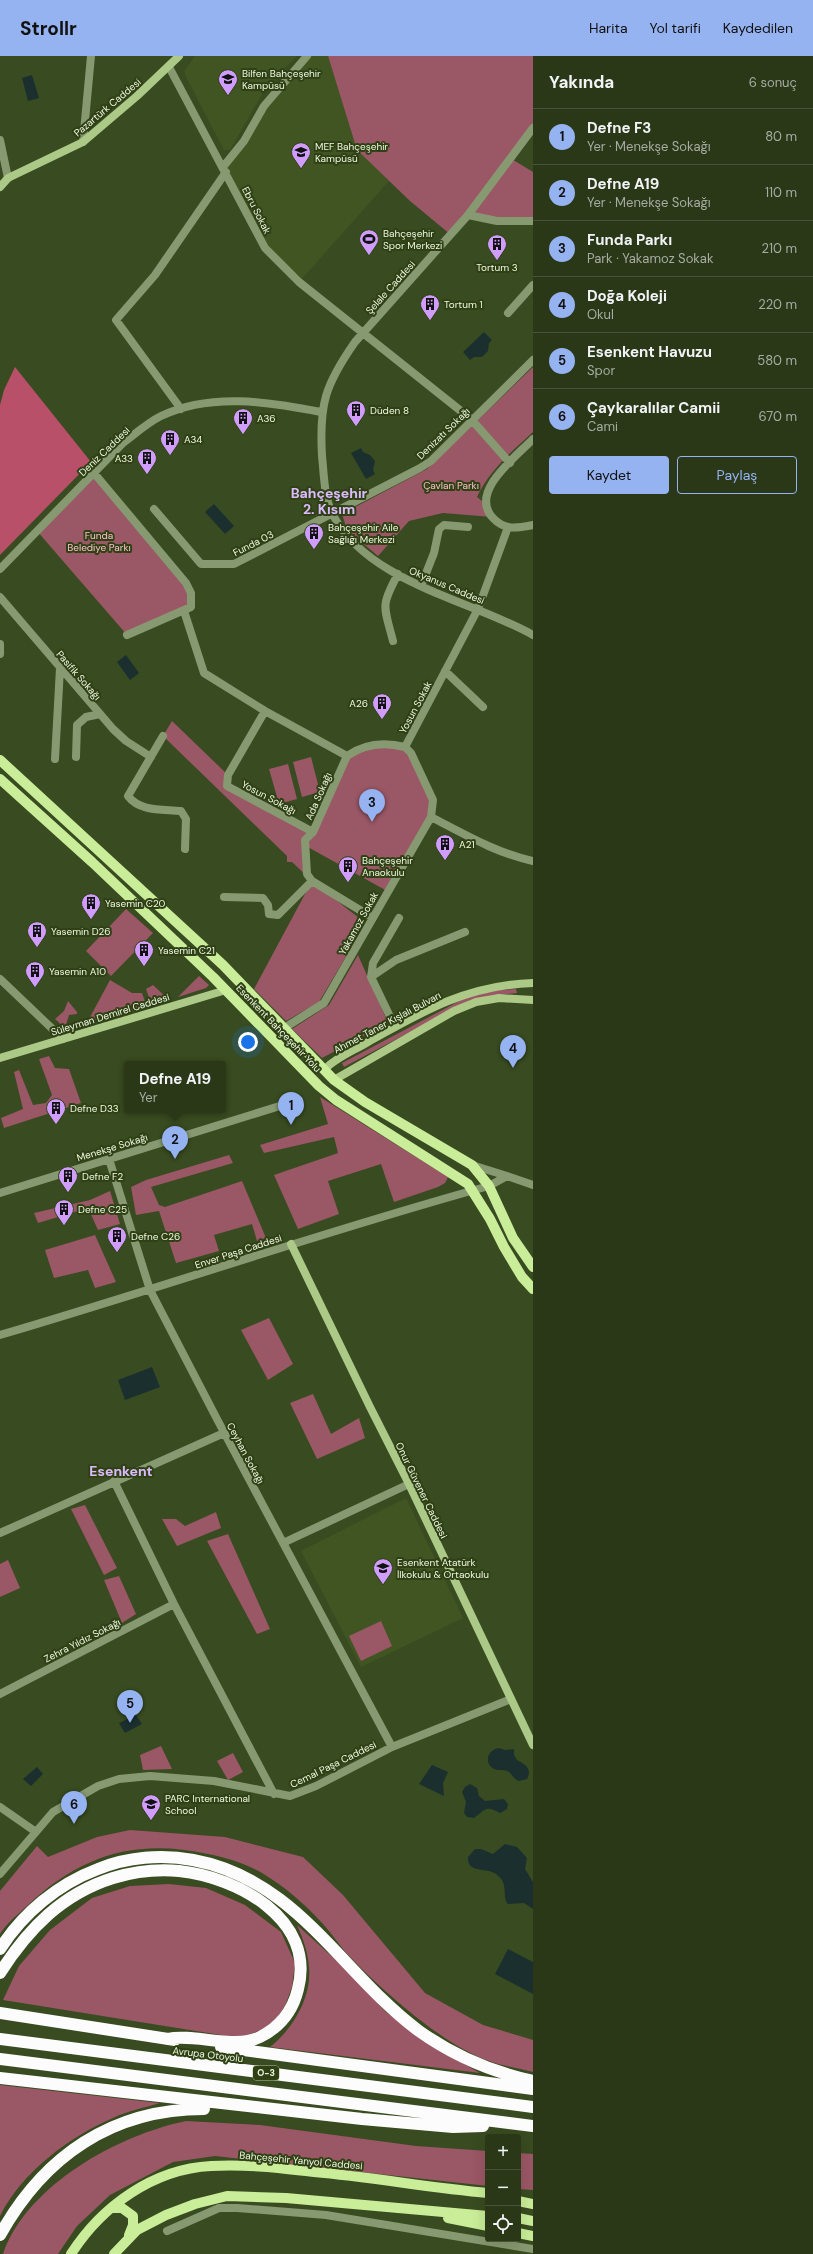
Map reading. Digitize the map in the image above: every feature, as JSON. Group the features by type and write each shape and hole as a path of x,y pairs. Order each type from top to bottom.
{"highway":[{"path":"0,1949 18,1925 36,1906 63,1887 92,1871 111,1864 148,1858 170,1857 203,1862 225,1868 246,1877 276,1895 317,1931 398,2013 436,2042 476,2064 533,2081"},
{"path":"0,1973 23,1939 45,1915 67,1899 88,1888 113,1878 156,1871 196,1874 226,1883 267,1905 288,1928 296,1944 300,1960 300,1983 297,1995 281,2022 259,2038 234,2041 179,2036 167,2039"},
{"path":"0,2013 167,2039 533,2089"},
{"name":"Avrupa Otoyolu","path":"0,2039 533,2107"},
{"name":"O-3","path":"0,2059 533,2126"},
{"path":"0,2078 173,2099 453,2127 481,2126 498,2122"},
{"path":"0,2235 13,2212 43,2174 76,2147 111,2128 151,2114 190,2109 284,2114 306,2112"}],"main road":[{"name":"Esenkent Bahçeşehir Yolu","path":"0,760 228,970 334,1080 371,1105 472,1165 504,1247 522,1277 533,1289"},
{"name":"Esenkent Bahçeşehir Yolu","path":"0,779 92,862 226,990 319,1086 336,1100 468,1184 482,1188 533,1267"},
{"path":"228,970 229,982 226,990 239,989 248,991"},
{"path":"319,1086 324,1070"},
{"path":"319,1086 334,1080"},
{"name":"Bahçeşehir Yanyol Caddesi","path":"71,2254 94,2223 127,2194 172,2174 210,2166 263,2166 357,2176 485,2194"},
{"path":"114,2254 128,2237 137,2230 166,2215 195,2204 227,2196 286,2198 485,2216"},
{"path":"521,2196 533,2197"},
{"path":"521,2202 533,2204"},
{"path":"112,2208 122,2208 133,2216 133,2225 128,2237"},
{"path":"403,2209 485,2225"},
{"path":"521,2219 533,2221"},
{"path":"521,2234 533,2236"}],"street":[{"path":"82,142 91,56"},
{"name":"Pazartürk Caddesi","path":"0,187 8,178 82,142 169,67 179,56"},
{"path":"181,409 116,320 155,275 244,141 264,106 307,56"},
{"name":"Ebru Sokak","path":"169,67 265,248 273,258 299,282 471,419 510,463"},
{"name":"Şelale Caddesi","path":"321,412 328,387 339,364 363,332 468,215 533,128"},
{"path":"0,140 8,178"},
{"path":"468,215 496,221 533,220"},
{"path":"508,313 533,285"},
{"name":"Denizatı Sokağı","path":"332,514 431,461 471,419 533,360"},
{"name":"Deniz Caddesi","path":"0,569 123,443 144,426 161,416 181,409 214,402 247,401 321,412"},
{"name":"Okyanus Caddesi","path":"321,412 324,475 332,514 361,549 385,568 421,586 510,622 533,635"},
{"path":"533,438 495,478 488,489 486,504 492,517 500,525 513,529 533,525"},
{"path":"94,473 186,583 191,593 191,607 127,635"},
{"name":"Funda 03","path":"154,510 201,564 225,565 234,564 332,514"},
{"path":"421,586 434,553 439,529 444,525 468,527"},
{"name":"Yosun Sokak","path":"431,817 432,800 411,753 405,747 478,609 508,527"},
{"path":"393,641 384,606 386,595 398,574"},
{"name":"Pasifik Sokağı","path":"0,597 100,714 126,741 151,757"},
{"path":"184,611 204,673 265,711 346,756 356,749 386,743 405,747"},
{"path":"0,644 0,654"},
{"path":"55,759 60,668"},
{"path":"445,671 483,707"},
{"name":"Yosun Sokağı","path":"265,711 228,775 227,786 313,832"},
{"path":"76,756 77,725 86,717 100,714"},
{"path":"163,736 128,796 132,801 144,808 181,811 186,819 185,849"},
{"name":"Ada Sokağı","path":"312,881 307,874 305,840 313,832 346,756"},
{"path":"431,817 510,856 533,861"},
{"name":"Yakamoz Sokak","path":"289,1025 324,1003 431,817"},
{"path":"224,897 263,898 268,905 269,914 278,915 312,881 373,918"},
{"path":"395,1027 371,977 373,963 399,918"},
{"path":"371,977 396,960 465,932"},
{"path":"0,980 63,1039"},
{"name":"Ahmet Taner Kışlalı Bulvarı","path":"324,1070 333,1062 432,1007 484,988 533,983"},
{"name":"Süleyman Demirel Caddesi","path":"0,1058 226,990"},
{"path":"334,1080 461,1008 476,1002 499,998 533,1000"},
{"name":"Menekşe Sokağı","path":"0,1193 300,1100"},
{"name":"Ceyhan Sokağı","path":"109,1159 150,1290 224,1433 392,1747"},
{"path":"472,1165 531,1182"},
{"name":"Enver Paşa Caddesi","path":"0,1335 150,1290 291,1244 482,1188 507,1176"},
{"name":"Onur Güvener Caddesi","path":"291,1244 409,1484 533,1745"},
{"path":"0,1533 114,1480 224,1433"},
{"path":"114,1480 174,1604 274,1794"},
{"path":"283,1543 409,1484"},
{"name":"Zehra Yıldız Sokağı","path":"0,1694 174,1604"},
{"name":"Cemal Paşa Caddesi","path":"0,1874 54,1812 98,1786 119,1779 150,1776 214,1781 290,1796 316,1786 392,1747 511,1699"},
{"path":"0,1807 36,1832"},
{"path":"167,2231 219,2208 237,2208 326,2215 533,2249"}],"shaded area":[{"name":"Bilfen Bahçeşehir Kampüsü","path":"195,56 297,56 266,87 230,150 224,150 185,75 185,70"},
{"name":"MEF Bahçeşehir Kampüsü","path":"307,56 328,56 357,150 389,181 299,282 273,258 223,167 264,106"},
{"path":"15,367 91,462 0,555 0,405 4,390"},
{"name":"Esenkent Atatürk İlkokulu & Ortaokulu","path":"406,1498 463,1618 361,1667 301,1551"}],"green space":[{"path":"328,56 533,56 533,128 510,158 533,172 533,221 468,215 451,235 410,201 357,150"},
{"name":"Çavlan Parkı","path":"533,367 533,432 494,470 477,497 486,504 492,517 443,513 409,521 378,556 347,530 342,514 427,469"},
{"name":"Funda Belediye Parkı","path":"94,473 186,583 191,607 127,635 37,531"},
{"path":"172,721 228,775 227,786 312,832 347,756 356,749 405,747 433,800 432,812 387,891 306,846 312,881 292,862 287,862 287,856 163,736"},
{"path":"311,757 320,792 302,797 293,762"},
{"path":"288,764 297,799 279,804 269,769"},
{"path":"312,881 364,922 351,948 319,1002 286,1021 254,989"},
{"path":"126,909 153,933 111,976 86,951"},
{"path":"358,955 388,1023 322,1058 292,1029 329,1005"},
{"path":"199,976 209,985 206,988 178,997"},
{"path":"110,980 132,993 142,993 147,1007 91,1021 89,1019"},
{"path":"153,985 169,1000 152,1006 146,989"},
{"path":"516,989 517,993 488,996 470,1000 344,1067 342,1063 467,997 499,990"},
{"path":"68,1001 77,1014 69,1015 65,1028 55,1019 64,1011"},
{"path":"49,1056 55,1068 69,1069 81,1103 4,1128 1,1118 23,1109 14,1072 19,1070 33,1105 46,1103 52,1095 39,1059"},
{"path":"320,1097 448,1177 445,1183 438,1187 394,1202 381,1164 328,1181 339,1214 298,1229 274,1175 338,1153 334,1137 264,1153 260,1145 328,1124"},
{"path":"229,1155 233,1163 151,1187 159,1205 165,1207 242,1181 266,1238 257,1241 252,1224 214,1235 219,1251 176,1263 159,1211 136,1215 131,1187 146,1180"},
{"path":"110,1191 120,1224 98,1230 88,1208 38,1223 34,1213 90,1200"},
{"path":"95,1235 116,1282 95,1288 88,1270 54,1278 45,1250"},
{"path":"269,1318 293,1364 268,1380 241,1330"},
{"path":"313,1394 331,1434 359,1418 365,1438 317,1459 290,1403"},
{"path":"85,1505 117,1568 104,1575 71,1509"},
{"path":"216,1512 221,1528 177,1546 162,1519 176,1519 185,1526"},
{"path":"228,1534 270,1629 257,1634 207,1541"},
{"path":"8,1560 20,1588 0,1597 0,1564"},
{"path":"119,1576 136,1614 122,1623 104,1580"},
{"path":"381,1621 392,1646 361,1661 349,1636"},
{"path":"161,1746 172,1769 143,1770 140,1755"},
{"path":"233,1753 243,1772 228,1780 217,1761"},
{"path":"130,1830 225,1837 303,1857 343,1895 425,1993 483,2025 533,2040 533,2072 489,2061 472,2054 435,2031 398,2002 366,1973 348,1955 327,1928 294,1896 256,1869 222,1857 182,1850 157,1848 133,1850 110,1855 89,1863 68,1874 47,1888 12,1919 0,1934 0,1891 37,1846 48,1857 97,1837"},
{"path":"169,1884 206,1888 245,1905 281,1932 295,1963 292,1987 285,2006 277,2018 263,2029 246,2036 227,2036 3,2000 19,1966 50,1930 92,1898 130,1886"},
{"path":"297,1925 347,1970 386,2012 421,2039 480,2073 270,2047 293,2022 304,2001 307,1990 309,1978 308,1956"},
{"path":"0,2085 160,2103 130,2111 118,2116 96,2126 64,2146 48,2158 21,2185 9,2200 0,2216"},
{"path":"186,2121 260,2125 416,2146 485,2151 485,2186 215,2156 173,2162 110,2195 77,2226 58,2254 3,2254 15,2229 32,2206 54,2185 78,2167 105,2151 132,2138"},
{"path":"521,2153 533,2154 533,2190 521,2189"}],"water":[{"path":"32,75 39,98 28,101 22,78"},
{"path":"484,332 492,340 489,343 488,351 482,357 474,357 470,360 463,352"},
{"path":"361,448 363,452 370,455 375,461 373,470 375,474 366,479 351,453"},
{"path":"214,504 234,526 225,534 205,512"},
{"path":"126,655 139,673 130,680 117,662"},
{"path":"152,1367 160,1387 125,1400 118,1380"},
{"path":"136,1715 142,1724 125,1733 119,1723"},
{"path":"499,1748 505,1750 514,1749 514,1755 517,1760 528,1769 529,1775 527,1779 519,1781 507,1771 496,1770 491,1766 488,1757 492,1751"},
{"path":"432,1765 448,1772 443,1783 444,1796 419,1784"},
{"path":"37,1767 43,1774 31,1786 23,1779"},
{"path":"470,1784 477,1788 479,1796 485,1801 504,1799 508,1804 507,1809 500,1813 491,1809 486,1809 474,1818 467,1817 464,1813 466,1802 462,1792 465,1787"},
{"path":"505,1844 517,1847 527,1858 525,1869 533,1882 533,1909 524,1903 508,1904 505,1897 503,1882 500,1878 492,1872 474,1868 469,1862 468,1857 475,1849 481,1849 493,1854"},
{"path":"508,1949 533,1962 533,1994 495,1974"}],"place":[{"name":"Bilfen Bahçeşehir Kampüsü","path":"228,96"},
{"name":"MEF Bahçeşehir Kampüsü","path":"301,169"},
{"name":"Bahçeşehir Spor Merkezi","path":"369,256"},
{"name":"Tortum 3","path":"497,261"},
{"name":"Tortum 1","path":"430,321"},
{"name":"Düden 8","path":"356,427"},
{"name":"A36","path":"243,435"},
{"name":"A34","path":"170,456"},
{"name":"A33","path":"147,475"},
{"name":"Bahçeşehir Aile Sağlığı Merkezi","path":"314,550"},
{"name":"A26","path":"382,720"},
{"name":"Funda Parkı","path":"372,822"},
{"name":"A21","path":"445,861"},
{"name":"Bahçeşehir Anaokulu","path":"348,883"},
{"name":"Yasemin C20","path":"91,920"},
{"name":"Yasemin D26","path":"37,948"},
{"name":"Yasemin C21","path":"144,967"},
{"name":"Yasemin A10","path":"35,988"},
{"name":"Doğa Koleji","path":"513,1068"},
{"name":"Defne D33","path":"56,1125"},
{"name":"Defne F3","path":"291,1125"},
{"name":"Defne A19","path":"175,1159"},
{"name":"Defne F2","path":"68,1193"},
{"name":"Defne C25","path":"64,1226"},
{"name":"Defne C26","path":"117,1253"},
{"name":"Esenkent Atatürk İlkokulu & Ortaokulu","path":"383,1585"},
{"name":"Esenkent Havuzu","path":"130,1723"},
{"name":"PARC International School","path":"151,1821"},
{"name":"Çaykaralılar Camii","path":"74,1824"}],"district":[{"name":"Bahçeşehir 2. Kısım","path":"329,502"},
{"name":"Esenkent","path":"121,1471"}]}
